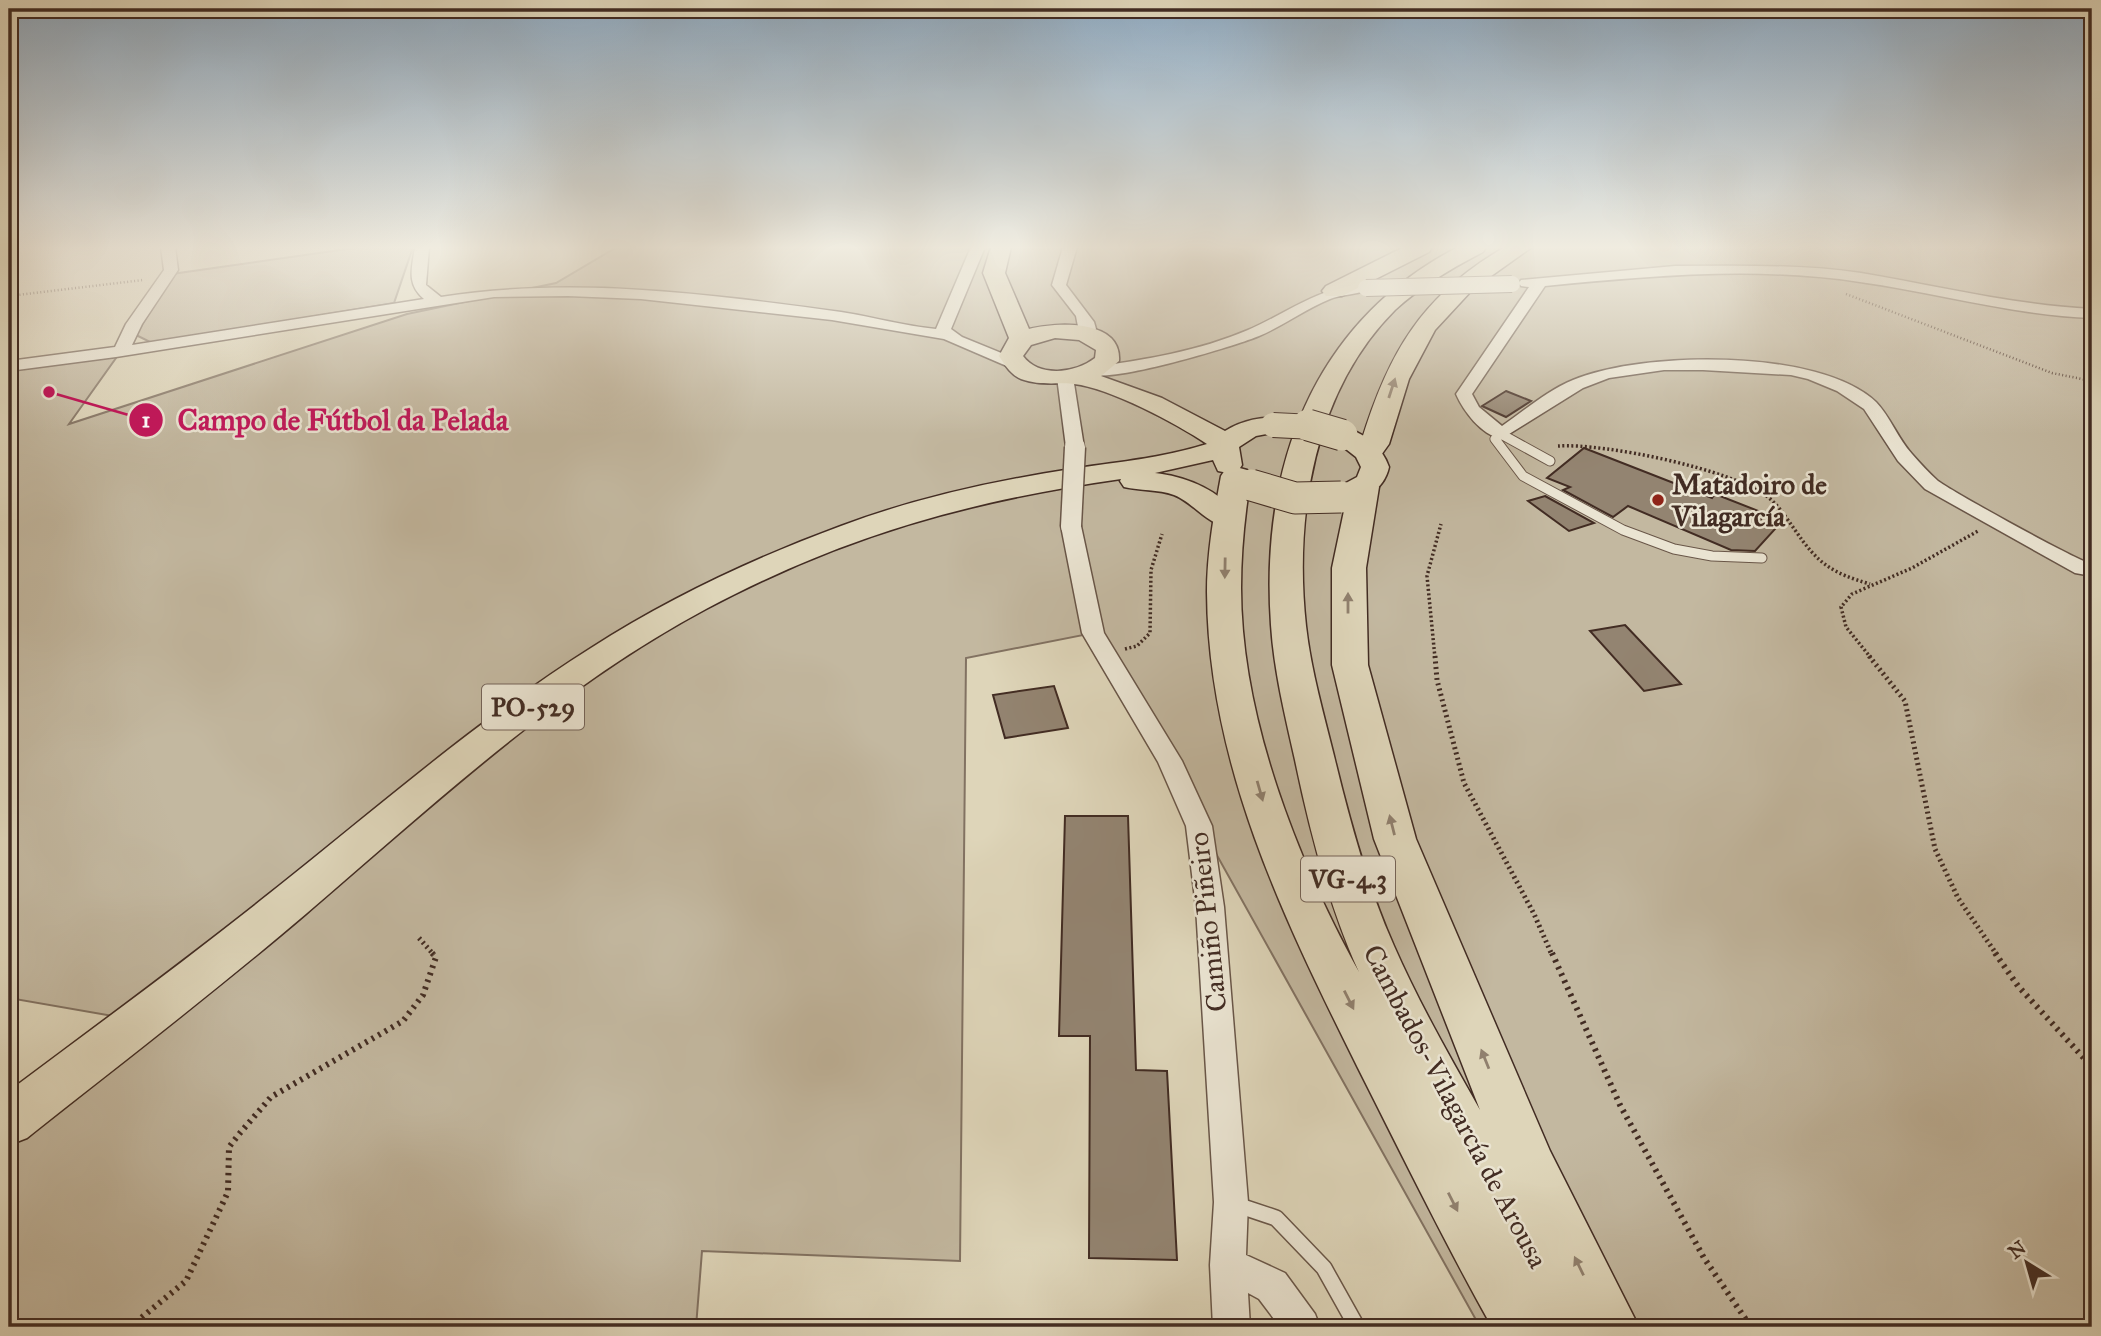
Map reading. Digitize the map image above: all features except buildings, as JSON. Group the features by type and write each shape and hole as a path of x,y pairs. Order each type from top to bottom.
{"highway":[{"name":"Cambados-Vilagarcía de Arousa","path":"1382,309 1343,359 1325,389 1313,417 1295,479 1286,596 1294,673 1328,817 1371,948 1475,1154 1574,1327"},
{"path":"1438,309 1397,372 1375,443 1358,479 1349,568 1350,665 1395,839 1531,1170 1609,1327"},
{"path":"1233,474 1224,625 1230,676 1243,734 1270,826 1310,923 1463,1221 1525,1327"}],"main road":[{"path":"1007,309 1018,349 1035,374 1092,369 1143,398"},
{"path":"1017,309 1055,331 1085,334 1105,345 1092,369"},
{"path":"1018,349 1055,331"},
{"path":"1092,369 1187,419 1226,426 1306,425 1342,435 1358,479 1315,500 1290,499 1233,474 1187,419"},
{"path":"902,516 955,510 1107,481 1145,481 1179,486 1200,495 1233,474 1245,431 1265,426"},
{"name":"PO-529","path":"9,1121 222,957 474,751 578,673 652,625 738,580 827,542 902,516 1006,489 1147,468 1195,467 1233,474"}],"street":[{"path":"121,351 144,309"},
{"path":"9,366 383,309"},
{"path":"784,309 944,334 970,345 1018,349"},
{"path":"944,334 951,309"},
{"path":"1078,309 1085,316 1088,329 1085,334"},
{"path":"1092,369 1149,364 1229,343 1299,309"},
{"path":"1519,309 1464,394 1472,410 1501,435 1577,384 1606,374 1664,365 1791,370 1813,374 1843,387 1870,406 1904,457 1932,485 2082,569 2092,570"},
{"path":"2037,309 2092,314"},
{"name":"Camiño Piñeiro","path":"1092,369 1075,447 1071,526 1093,633 1170,761 1199,826 1210,907 1231,1202 1228,1265 1233,1327"},
{"path":"1228,1265 1272,1286 1302,1327"}],"lane":[{"path":"1550,461 1501,435 1495,439 1523,476 1623,530 1674,550 1712,556 1762,558"},
{"path":"1231,1202 1276,1218 1324,1268 1357,1327"}],"path":[{"path":"1886,309 2052,373 2092,381"},
{"path":"1539,455 1568,443 1597,446 1677,463 1742,484 1766,496 1832,572 1870,584"},
{"path":"1994,522 1912,568 1870,584 1852,594 1841,607 1846,627 1905,701 1935,849 1958,898 2018,986 2092,1067"},
{"path":"1441,524 1427,576 1437,680 1464,783 1534,914 1620,1105 1704,1258 1751,1327"},
{"path":"1105,652 1137,646 1150,633 1150,572 1154,551 1162,534"},
{"path":"130,1327 186,1281 228,1192 229,1147 271,1097 403,1021 423,995 436,957 419,938"}],"shaded area":[{"path":"151,309 356,309 152,343 136,335"},
{"path":"429,309 2092,309 2092,1327 1480,1327 1093,633 966,658 960,1261 702,1251 696,1327 9,1327 9,1147 159,1024 9,998 9,364 121,351 69,424 407,314"}],"place":[{"name":"Campo de Fútbol da Pelada","path":"49,392"},
{"name":"Matadoiro de Vilagarcía","path":"1658,500"}]}
